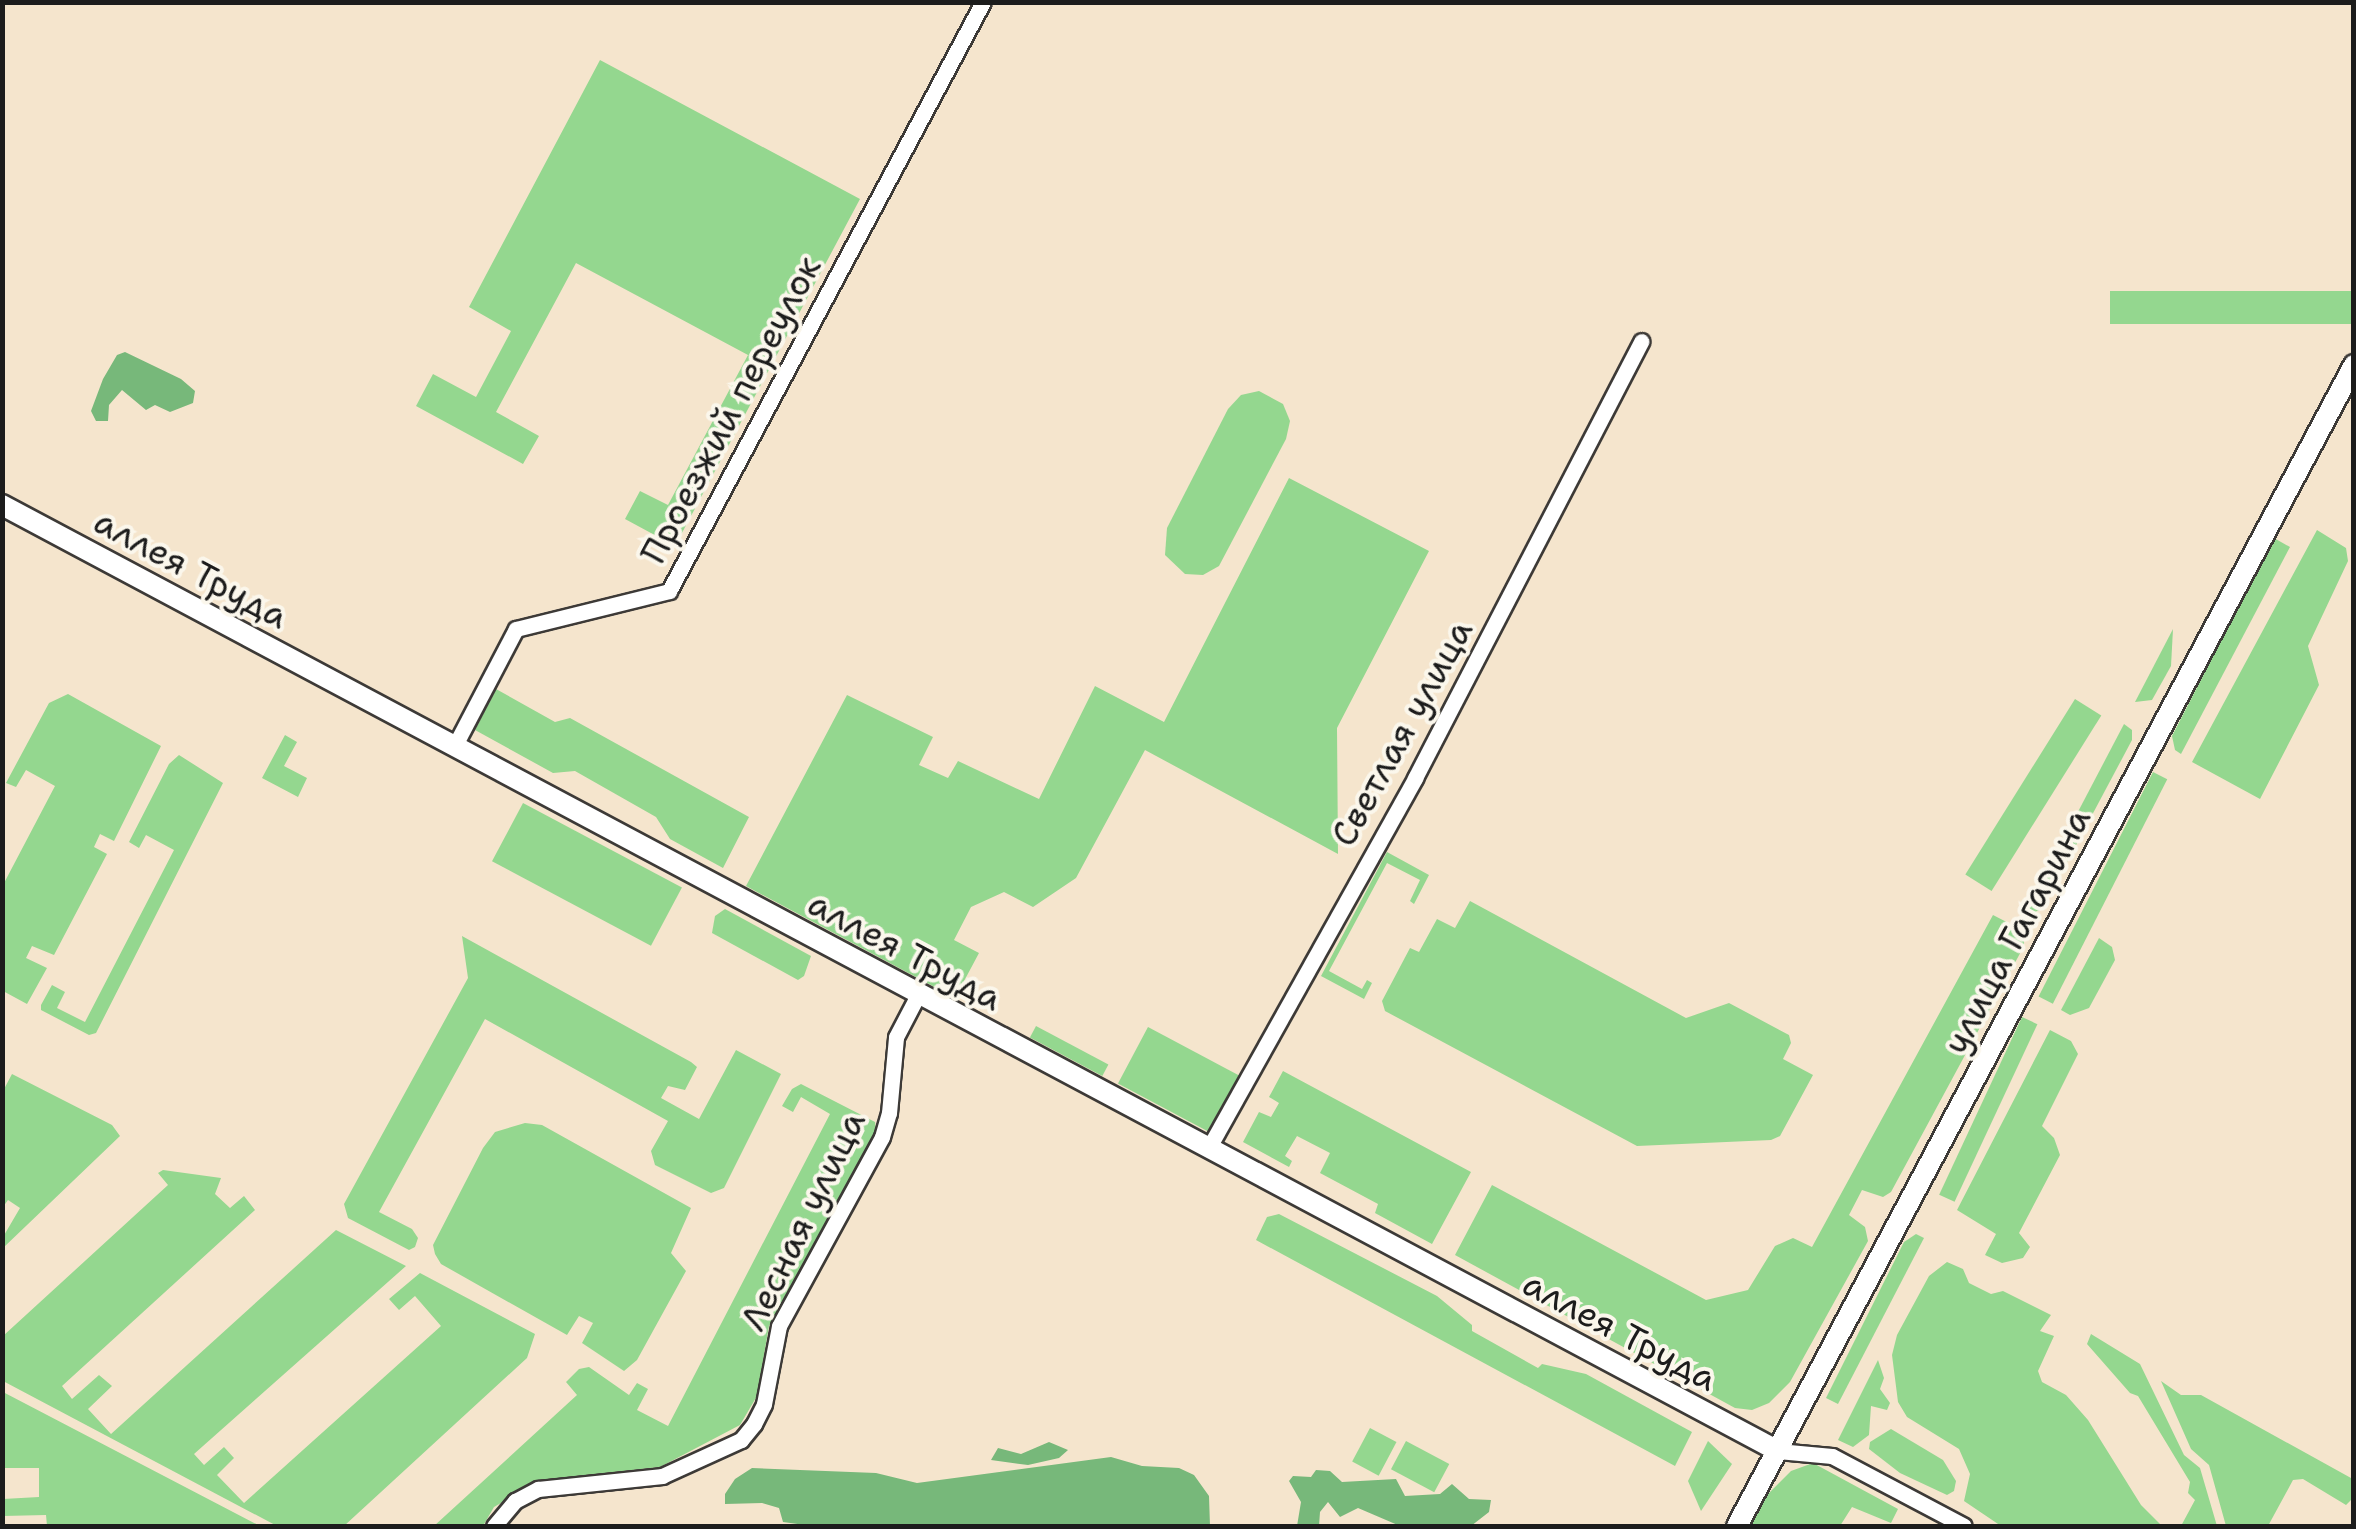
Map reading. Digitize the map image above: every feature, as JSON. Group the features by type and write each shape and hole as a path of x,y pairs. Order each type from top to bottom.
{"street":[{"name":"Проезжий переулок","path":"454,747 516,630 669,591 983,2"},
{"name":"Светлая улица","path":"1208,1149 1402,802 1642,342"},
{"name":"улица Гагарина","path":"1737,1526 2354,365"},
{"name":"аллея Труда","path":"2,505 1778,1451"},
{"name":"Лесная улица","path":"494,1526 514,1502 538,1489 662,1476 742,1440 764,1404 779,1326 885,1130 896,1037 918,995"},
{"path":"1778,1451 1832,1456 1964,1526"}],"green space":[{"path":"600,60 860,199 675,546 625,519 640,491 668,505 748,355 576,263 496,412 539,436 523,464 416,406 433,374 476,397 511,331 469,307"},
{"path":"2110,291 2353,291 2353,324 2110,324"},
{"path":"125,352 181,379 195,391 193,403 170,412 155,405 146,410 122,390 109,405 108,421 96,421 91,411 103,379 117,355"},
{"path":"1259,391 1283,404 1290,421 1286,439 1219,566 1203,575 1185,574 1165,555 1167,528 1228,409 1241,395"},
{"path":"1289,478 1429,551 1337,728 1338,854 1145,750 1076,878 1033,907 1004,892 971,907 954,940 979,953 955,998 746,886 847,695 933,737 919,765 948,778 958,761 1039,799 1095,686 1164,722"},
{"path":"2317,530 2346,548 2348,561 2308,646 2319,685 2260,799 2192,762"},
{"path":"2274,538 2290,547 2181,754 2175,750 2172,736"},
{"path":"2173,629 2171,666 2152,700 2135,702"},
{"path":"496,689 555,722 570,718 749,817 723,868 670,839 656,817 575,771 553,773 475,730"},
{"path":"68,694 161,746 114,841 100,834 94,847 107,854 54,955 32,946 26,958 47,968 27,1004 3,991 3,885 55,786 26,770 16,787 6,783 49,703"},
{"path":"2075,699 2101,715 1992,891 1965,875"},
{"path":"2124,724 2132,730 2132,740 2042,909 2030,914 2026,911"},
{"path":"285,735 297,742 284,766 307,778 298,797 262,778"},
{"path":"179,755 223,783 96,1033 89,1035 41,1010 41,1005 52,985 65,992 57,1008 85,1022 174,850 146,835 139,848 129,842 169,764"},
{"path":"2153,772 2167,779 2053,1004 2039,997"},
{"path":"523,803 682,888 651,946 492,861"},
{"path":"1387,852 1429,875 1414,904 1410,901 1420,880 1387,863 1329,971 1362,989 1367,980 1372,983 1364,999 1321,976"},
{"path":"1470,901 1686,1018 1729,1003 1789,1035 1791,1043 1783,1059 1813,1075 1780,1136 1771,1140 1637,1146 1385,1011 1382,1001 1410,948 1419,952 1437,919 1455,928"},
{"path":"725,909 811,956 804,976 798,980 712,933 715,916"},
{"path":"1993,915 2024,931 2024,946 1891,1192 1883,1197 1862,1190 1849,1215 1865,1227 1868,1241 1790,1382 1769,1403 1752,1410 1735,1408 1455,1255 1492,1185 1706,1300 1748,1290 1775,1246 1793,1238 1812,1247"},
{"path":"462,936 691,1062 697,1067 685,1090 668,1086 661,1098 699,1119 736,1050 781,1074 724,1188 711,1193 655,1165 651,1151 668,1121 485,1019 379,1212 412,1229 418,1238 415,1247 409,1250 348,1218 344,1204 468,978"},
{"path":"2099,938 2112,947 2115,960 2089,1008 2070,1015 2061,1010"},
{"path":"2022,1017 2037,1024 1955,1202 1939,1195"},
{"path":"1036,1026 1108,1064 1102,1076 1030,1037"},
{"path":"1148,1027 1243,1078 1213,1134 1118,1084"},
{"path":"2050,1030 2071,1041 2078,1054 2042,1126 2054,1138 2060,1155 2019,1233 2030,1247 2023,1258 2002,1263 1985,1255 1996,1234 1957,1210"},
{"path":"1283,1071 1471,1172 1432,1244 1375,1213 1378,1204 1320,1173 1330,1153 1297,1136 1285,1156 1292,1161 1289,1167 1243,1142 1259,1112 1271,1117 1279,1103 1269,1097"},
{"path":"12,1074 112,1125 120,1136 3,1248 3,1237 20,1208 8,1200 3,1207 3,1091"},
{"path":"801,1084 875,1122 876,1131 769,1326 757,1396 740,1425 660,1467 541,1480 494,1507 483,1526 434,1526 577,1395 566,1382 579,1369 589,1367 629,1395 637,1383 648,1389 637,1410 668,1426 830,1114 801,1097 793,1112 782,1106 792,1089"},
{"path":"525,1123 542,1125 691,1208 671,1253 686,1271 637,1360 624,1371 582,1343 593,1323 579,1316 567,1335 441,1264 435,1254 433,1245 483,1148 495,1132"},
{"path":"163,1170 221,1178 215,1194 230,1208 244,1196 255,1210 62,1386 72,1399 99,1375 112,1386 88,1409 111,1434 336,1230 406,1266 194,1454 204,1465 224,1447 234,1458 217,1475 244,1503 441,1326 415,1296 399,1310 389,1299 420,1273 535,1334 527,1358 344,1526 277,1526 3,1381 3,1336 168,1185 158,1173"},
{"path":"1279,1214 1437,1296 1472,1325 1472,1331 1538,1368 1542,1364 1586,1374 1692,1432 1675,1466 1256,1240 1267,1217"},
{"path":"1916,1234 1924,1238 1838,1404 1826,1398 1904,1242"},
{"path":"1947,1262 1963,1269 1969,1283 1991,1294 2003,1291 2051,1315 2040,1331 2054,1336 2038,1371 2042,1382 2066,1395 2088,1420 2141,1505 2162,1526 2001,1526 1964,1501 1970,1474 1959,1449 1907,1417 1898,1402 1892,1355 1897,1335 1929,1276"},
{"path":"2091,1334 2140,1364 2184,1455 2200,1468 2217,1526 2181,1526 2195,1500 2188,1493 2190,1482 2138,1396 2130,1393 2087,1344"},
{"path":"1878,1360 1884,1378 1880,1389 1890,1403 1887,1410 1871,1406 1869,1435 1853,1447 1838,1440"},
{"path":"2161,1381 2181,1395 2201,1395 2351,1478 2351,1500 2346,1505 2303,1479 2293,1480 2268,1526 2226,1526 2209,1465 2191,1449"},
{"path":"2,1392 260,1526 47,1526 46,1515 3,1516 3,1499 39,1497 39,1468 3,1468"},
{"path":"1370,1428 1396,1442 1379,1476 1352,1462"},
{"path":"1891,1429 1943,1460 1956,1481 1954,1491 1947,1495 1900,1473 1869,1449 1870,1442"},
{"path":"1406,1441 1449,1464 1434,1492 1391,1469"},
{"path":"1708,1441 1732,1464 1701,1511 1688,1481"},
{"path":"1049,1442 1068,1450 1059,1458 1028,1465 991,1460 998,1448 1021,1454"},
{"path":"1111,1457 1142,1466 1179,1468 1194,1475 1209,1496 1210,1526 812,1526 783,1522 779,1508 762,1503 725,1504 725,1494 735,1479 752,1468 876,1473 917,1483"},
{"path":"1813,1463 1898,1509 1891,1523 1852,1507 1840,1526 1750,1526 1767,1495 1791,1471"},
{"path":"1316,1470 1330,1471 1342,1482 1396,1479 1405,1496 1440,1494 1452,1484 1469,1499 1491,1500 1489,1512 1471,1526 1400,1526 1358,1508 1340,1517 1328,1502 1320,1512 1319,1526 1297,1526 1301,1502 1289,1481 1293,1476 1311,1477"}]}
